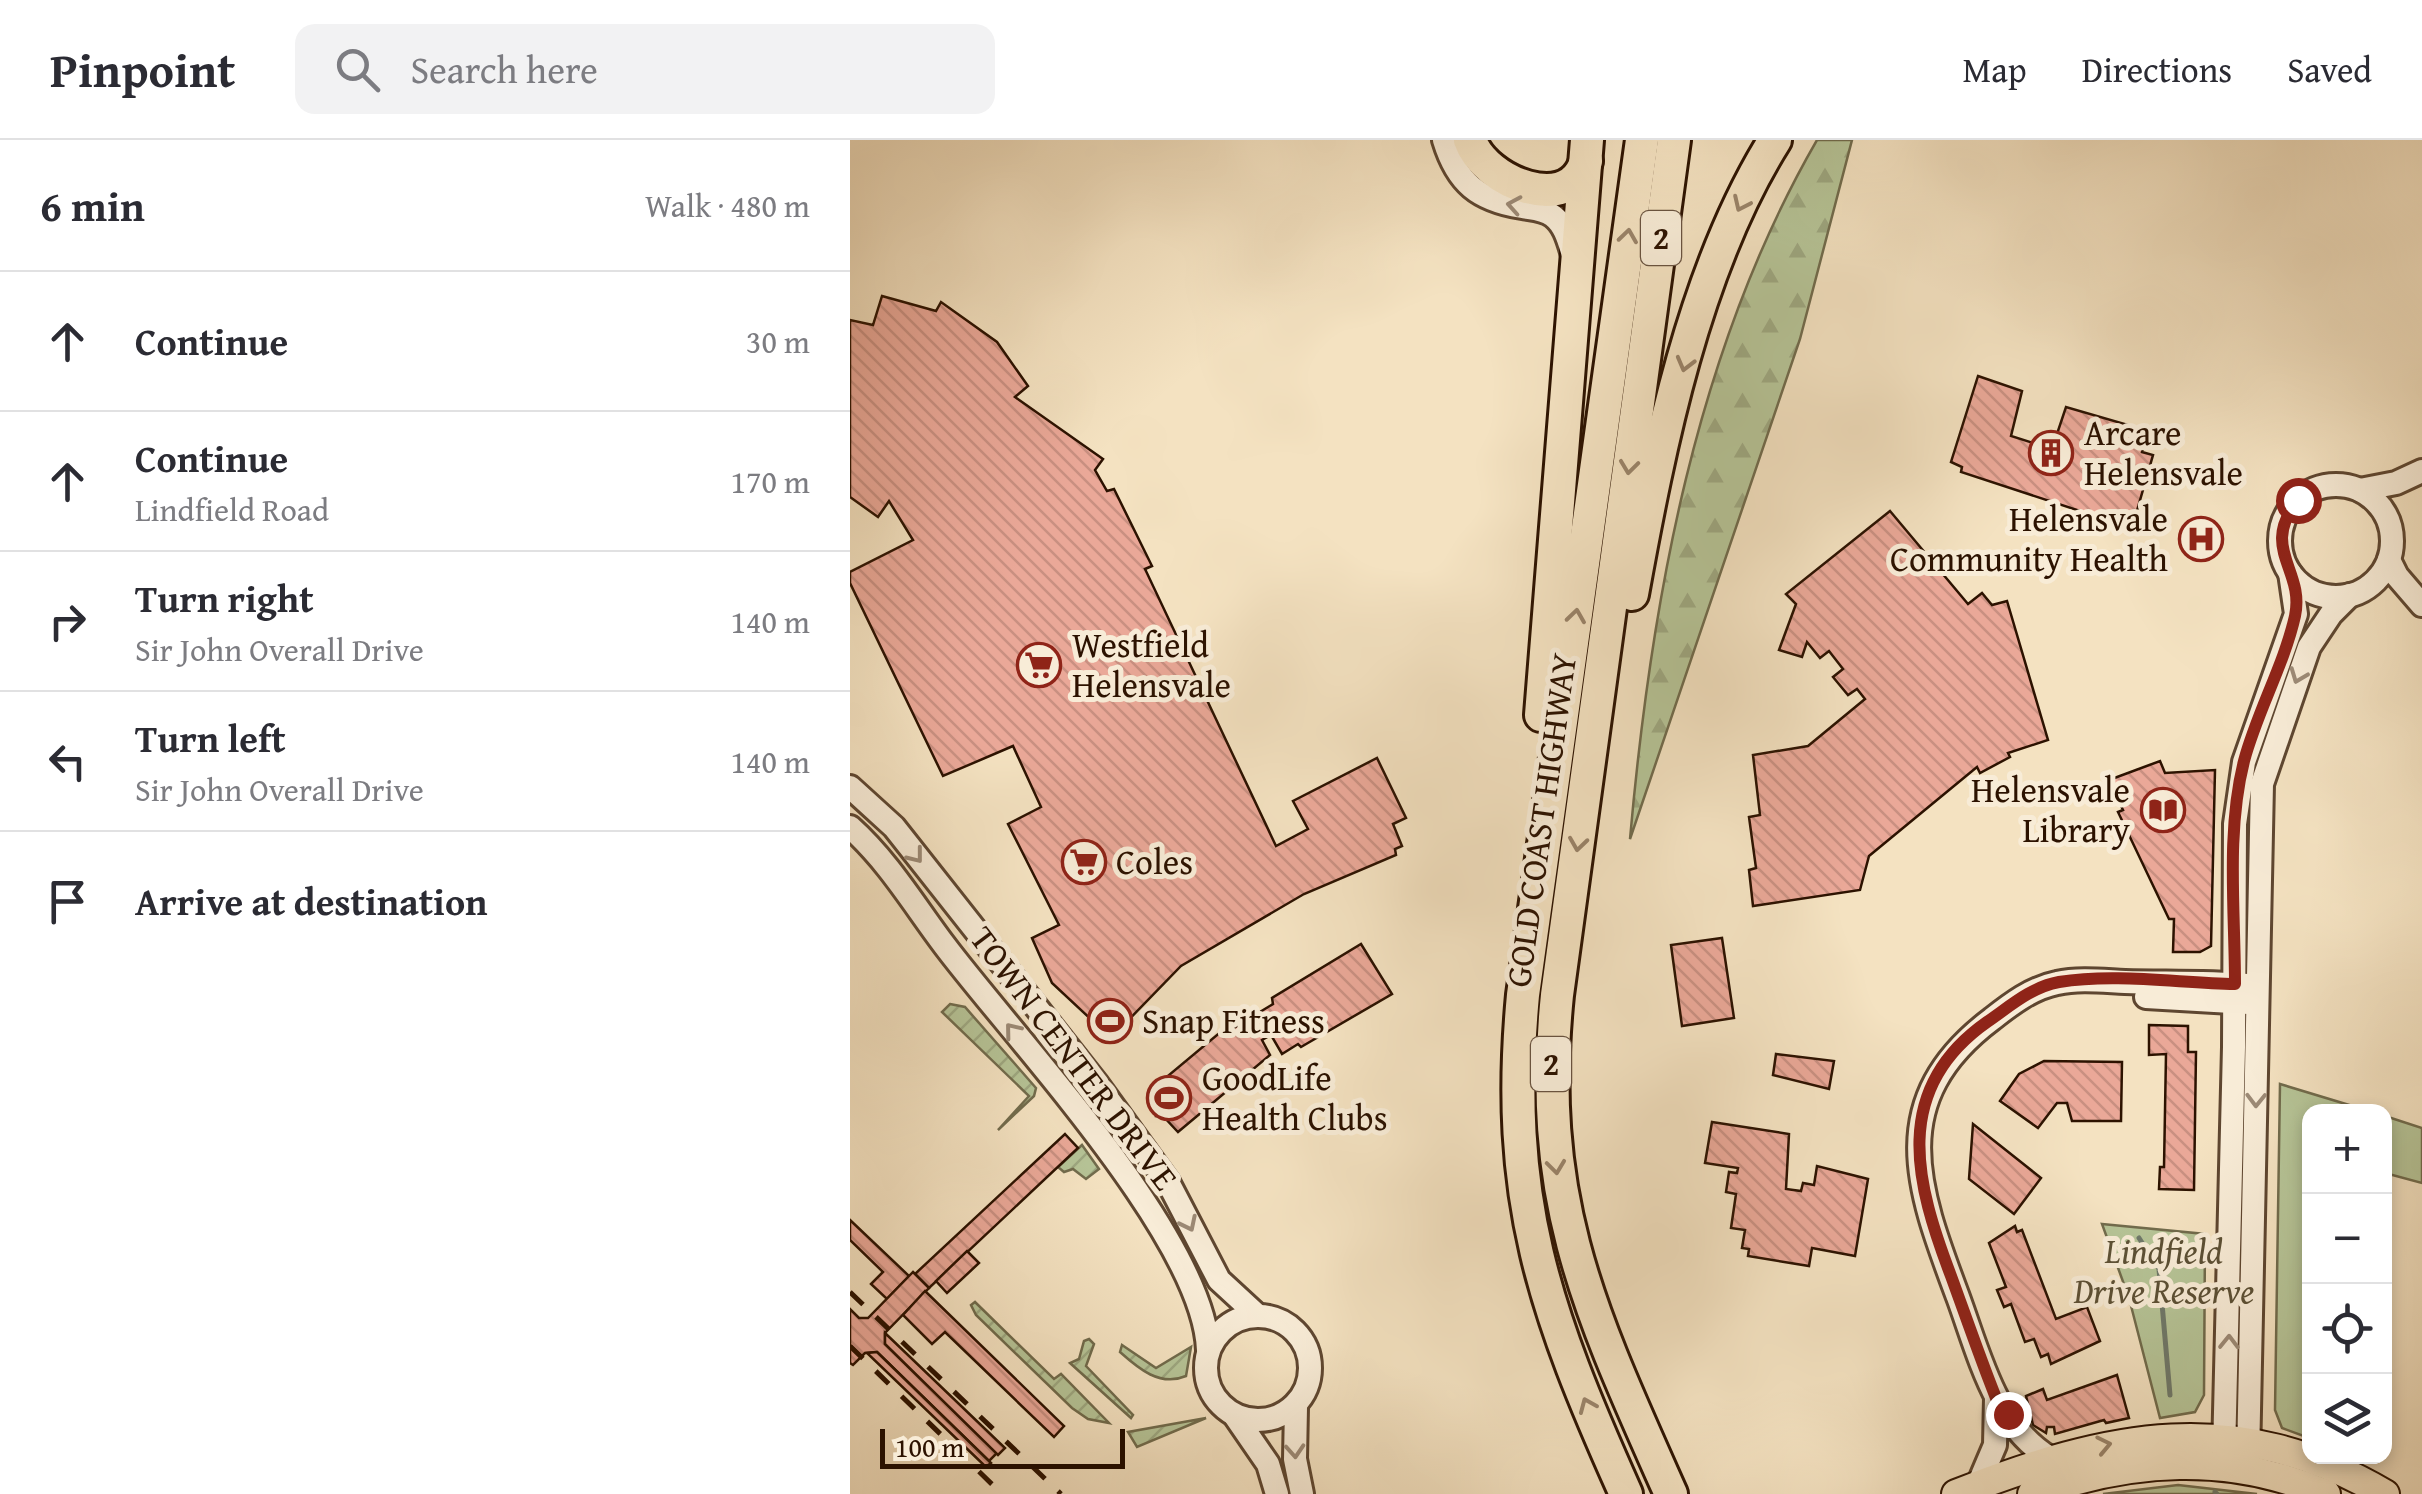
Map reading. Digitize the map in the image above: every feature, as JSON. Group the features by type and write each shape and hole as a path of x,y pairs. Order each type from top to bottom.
{"highway":[{"path":"1470,140 1479,160 1493,174 1526,187 1564,184 1578,176 1587,150"},
{"name":"GOLD COAST HIGHWAY","path":"1626,1494 1551,1315 1521,1174 1519,1043 1642,140"},
{"name":"GOLD COAST HIGHWAY","path":"1671,1494 1580,1280 1553,1140 1552,1040 1674,140"},
{"path":"1592,747 1616,686 1651,502 1694,335 1728,234 1775,140"},
{"path":"1554,782 1539,742 1587,150"}],"main road":[{"path":"1967,1490 2050,1458 2138,1439 2236,1455 2318,1461 2386,1494"},
{"path":"2032,1494 2129,1466 2236,1455 2326,1494"}],"street":[{"path":"1444,140 1458,175 1476,194 1555,218 1577,266"},
{"path":"2246,994 2238,796 2250,744 2296,614 2290,573 2280,543 2288,512 2298,500 2327,486 2360,490 2422,475"},
{"path":"2419,602 2389,560 2390,524 2398,506 2422,475"},
{"path":"2360,490 2373,498 2390,524"},
{"path":"2236,1455 2246,994 2262,784 2308,647 2330,614 2389,560"},
{"path":"2290,573 2316,594 2359,591 2419,602"},
{"name":"TOWN CENTER DRIVE","path":"850,787 894,827 1097,1084 1168,1182 1219,1280 1257,1315"},
{"name":"TOWN CENTER DRIVE","path":"850,827 881,858 946,948 1073,1106 1148,1211 1194,1292 1207,1326 1208,1350"},
{"path":"2050,1458 2028,1444 1996,1398 1923,1202 1916,1147 1929,1095 1942,1069 1973,1032 2006,1005 2055,983 2246,994"},
{"path":"1073,1106 1097,1084"},
{"path":"1277,1494 1268,1464 1210,1386 1208,1350 1231,1322 1257,1315 1285,1324 1304,1346 1309,1381 1296,1407 1295,1458 1302,1494"},
{"path":"1967,1490 1994,1445 1996,1398"},
{"path":"1235,1416 1264,1420 1296,1407"}],"green space":[{"path":"1817,140 1852,140 1800,339 1630,839 1651,659 1686,479 1710,390 1740,304 1775,220"},
{"path":"950,1004 965,1007 1036,1088 1034,1096 998,1130 1029,1096 942,1012"},
{"path":"2280,1084 2346,1104 2302,1104 2302,1435 2282,1428 2275,1410"},
{"path":"2392,1118 2422,1128 2422,1183 2392,1175"},
{"path":"1082,1145 1099,1169 1086,1179 1073,1169 1064,1172 1058,1167"},
{"name":"Lindfield Drive Reserve","path":"2102,1224 2205,1234 2204,1395 2195,1412 2160,1418 2129,1298"},
{"path":"975,1302 1054,1379 1061,1374 1109,1423 1088,1419 1072,1408 976,1315 971,1305"},
{"path":"1089,1339 1094,1344 1086,1366 1133,1415 1131,1418 1070,1363 1079,1359 1084,1341"},
{"path":"1122,1345 1156,1368 1191,1347 1186,1376 1167,1379 1150,1375 1120,1352"},
{"path":"1206,1418 1137,1447 1128,1432"},
{"path":"2178,1485 2257,1494 2103,1494"}],"building":[{"name":"Westfield Helensvale","path":"882,296 936,311 941,302 997,342 1028,386 1015,397 1103,459 1095,470 1107,491 1114,489 1152,566 1145,569 1276,846 1308,829 1293,801 1377,758 1406,818 1393,824 1402,846 1395,849 1396,855 1304,894 1181,966 1111,1038 1052,983 1032,938 1059,925 1008,824 1041,807 1013,746 943,776 850,583 850,572 913,540 889,501 878,517 850,497 850,320 873,325"},
{"name":"Arcare Helensvale","path":"1978,376 2022,391 2011,436 2052,449 2066,407 2135,427 2144,442 2142,452 2153,455 2132,528 1961,472 1962,467 1951,462"},
{"path":"1890,511 1968,604 1982,593 1992,605 2007,601 2048,740 2008,753 2010,757 1980,773 1977,767 1869,856 1860,890 1753,906 1749,870 1756,868 1749,817 1760,815 1753,755 1808,746 1865,699 1857,689 1848,695 1833,677 1843,669 1829,651 1820,658 1807,642 1802,657 1779,650 1796,604 1786,594"},
{"path":"2160,761 2165,773 2215,770 2211,946 2200,952 2173,952 2174,919 2169,919 2118,812 2123,810 2109,780"},
{"path":"1722,938 1734,1018 1682,1026 1671,945"},
{"path":"1361,944 1392,994 1282,1054 1271,1035 1262,1040 1270,1055 1178,1132 1163,1116 1156,1116 1157,1085 1229,1025 1232,1029 1273,1004 1272,998"},
{"path":"2149,1025 2188,1026 2188,1052 2196,1052 2194,1190 2159,1189 2160,1167 2164,1167 2166,1054 2149,1055"},
{"path":"1776,1054 1834,1061 1829,1089 1773,1075"},
{"path":"2044,1061 2122,1062 2121,1121 2072,1121 2067,1103 2057,1103 2038,1128 2000,1101 2019,1074"},
{"path":"1712,1122 1789,1134 1786,1189 1801,1191 1803,1183 1814,1185 1817,1166 1868,1179 1855,1256 1812,1248 1809,1266 1748,1256 1749,1249 1742,1248 1745,1230 1731,1228 1736,1194 1726,1192 1729,1172 1737,1173 1738,1168 1705,1163"},
{"path":"1973,1124 2041,1178 2014,1214 1969,1179"},
{"path":"1065,1134 1078,1148 929,1288 915,1274"},
{"path":"850,1220 909,1276 887,1299 871,1284 883,1272 850,1240"},
{"path":"2015,1226 2017,1232 2022,1230 2056,1319 2087,1307 2100,1341 2051,1364 2048,1354 2041,1357 2034,1339 2025,1342 2011,1304 2004,1307 1997,1290 2006,1287 1989,1243"},
{"path":"967,1251 979,1263 947,1293 936,1281"},
{"path":"913,1272 929,1288 885,1333 885,1344 997,1453 989,1461 877,1352 865,1353 853,1365 850,1363 850,1309 859,1318 868,1318"},
{"path":"925,1291 1064,1426 1054,1437 945,1332 932,1344 903,1315"},
{"path":"885,1333 1005,1448 998,1455 885,1344"},
{"path":"877,1352 991,1463 986,1467 867,1353"},
{"path":"2117,1375 2129,1418 2106,1423 2104,1420 2055,1434 2054,1427 2047,1427 2046,1433 2033,1425 2026,1396 2043,1389 2047,1400"}],"waterway":[{"path":"2139,1238 2159,1269 2170,1395"}],"railway":[{"path":"850,1292 1061,1494"},
{"path":"850,1346 1002,1494"}],"place":[{"name":"Arcare Helensvale","path":"2051,453"},
{"name":"Helensvale Community Health","path":"2201,539"},
{"name":"Westfield Helensvale","path":"1039,665"},
{"name":"Helensvale Library","path":"2163,810"},
{"name":"Coles","path":"1084,862"},
{"name":"Snap Fitness","path":"1110,1021"},
{"name":"GoodLife Health Clubs","path":"1169,1098"}],"route":[{"path":"2008,1414 1996,1398 1923,1202 1916,1147 1929,1095 1942,1069 1973,1032 2006,1005 2055,983 2082,980 2235,984 2238,796 2244,762 2296,614 2290,573 2280,543 2288,512 2298,500"}]}
